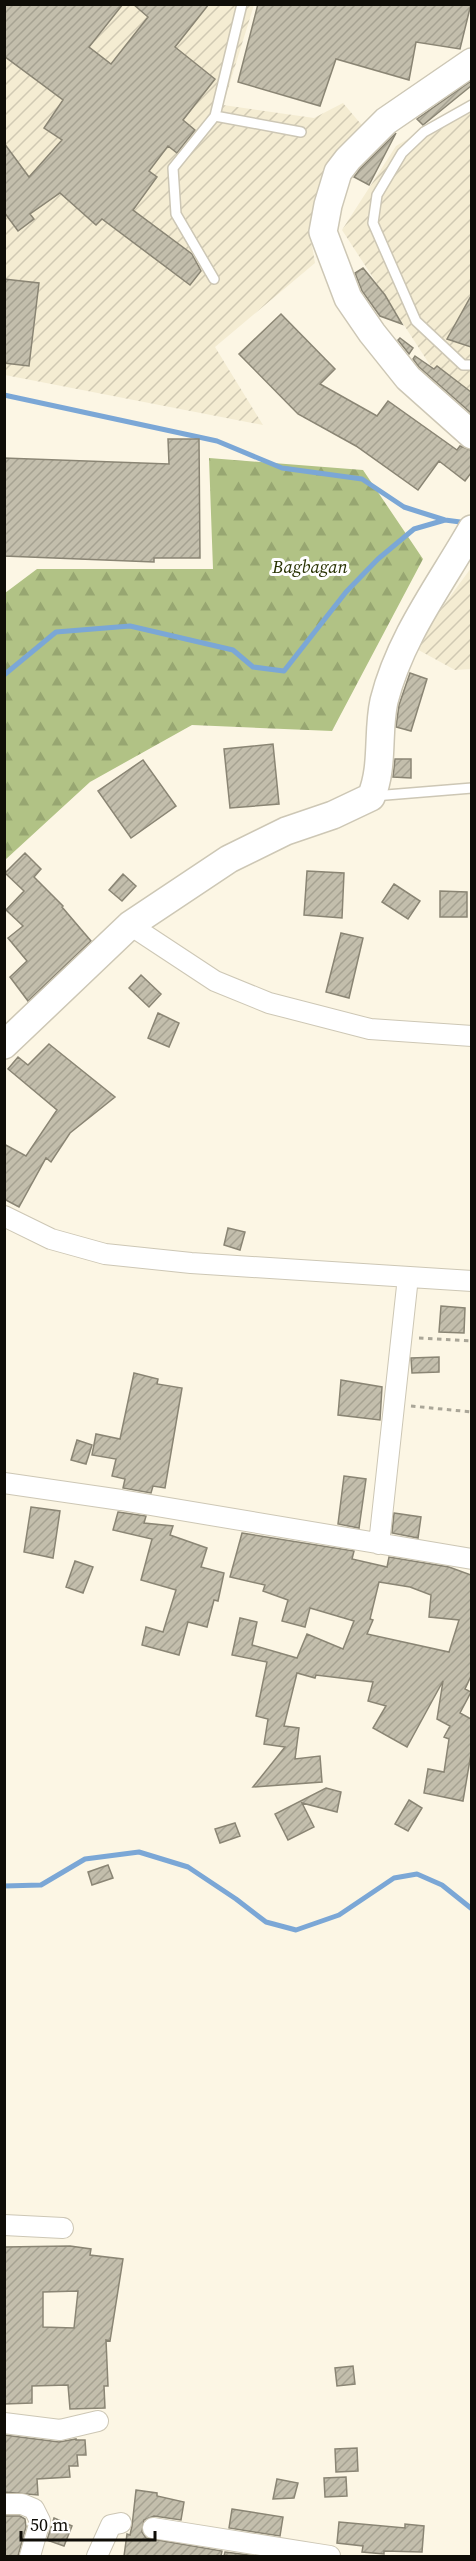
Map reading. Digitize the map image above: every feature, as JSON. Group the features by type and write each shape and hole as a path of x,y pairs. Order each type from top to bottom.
{"street":[{"path":"471,62 386,121 348,159 339,172 327,205 323,232 348,298 372,333 408,378 471,435"},
{"path":"4,1045 130,925 229,859 286,831 333,815 371,796 378,767 384,701 412,626 471,529"},
{"path":"130,925 215,981 269,1003 370,1029 471,1035"},
{"path":"4,1216 51,1239 105,1254 191,1263 471,1281"},
{"path":"379,1544 408,1277"},
{"path":"4,1483 121,1500 471,1559"},
{"path":"4,2225 63,2228"},
{"path":"4,2423 60,2430 98,2421"},
{"path":"4,2504 21,2504 34,2510 40,2522 30,2556"},
{"path":"97,2556 111,2525 120,2523"},
{"path":"153,2528 330,2556"}],"lane":[{"path":"214,279 176,214 173,168 215,116 242,4"},
{"path":"471,105 424,132 402,153 377,195 373,223 416,321 463,365 471,365"},
{"path":"215,116 301,132"},
{"path":"371,796 471,788"}],"path":[{"path":"401,1337 471,1341"},
{"path":"394,1404 471,1412"}],"shaded area":[{"path":"4,5 254,5 223,105 314,118 343,103 366,130 325,171 309,228 315,263 215,347 263,425 5,375"},
{"path":"471,102 471,395 430,365 342,230 396,146"},
{"path":"471,568 471,669 455,670 413,647"}],"green space":[{"name":"Bagbagan","path":"209,458 363,470 423,559 332,731 192,725 90,782 5,860 5,593 37,569 213,569"}],"building":[{"path":"4,4 123,4 89,47 111,64 148,17 133,4 209,4 175,47 215,79 183,120 195,130 177,153 168,146 149,171 157,177 133,210 192,254 201,271 190,285 102,219 96,225 60,193 30,214 34,219 18,231 4,212 4,143 29,177 62,140 44,128 63,100 4,56"},
{"path":"258,4 471,4 460,49 416,42 409,80 336,59 320,106 238,82"},
{"path":"471,81 471,86 423,125 417,119"},
{"path":"396,133 369,185 354,177 360,169"},
{"path":"363,268 385,295 402,324 380,316 362,291 355,273"},
{"path":"4,279 39,283 29,366 4,363"},
{"path":"471,296 471,347 447,339"},
{"path":"281,314 335,369 320,384 377,416 388,401 457,450 460,446 471,450 471,473 465,481 439,461 418,490 356,446 298,414 239,354"},
{"path":"400,338 413,348 409,354 398,340"},
{"path":"415,356 434,369 437,366 471,392 471,413 419,367 413,359"},
{"path":"168,439 199,439 200,558 154,558 154,562 4,556 4,458 169,464"},
{"path":"410,673 427,679 411,731 396,727 399,705"},
{"path":"273,744 279,804 230,808 224,749"},
{"path":"395,759 411,759 411,778 393,777"},
{"path":"143,760 176,806 131,838 98,791"},
{"path":"25,853 41,869 34,877 63,906 91,941 28,1001 10,977 27,961 8,938 23,926 6,910 24,891 5,873"},
{"path":"307,871 344,873 342,918 304,915"},
{"path":"123,874 136,886 122,901 109,890"},
{"path":"394,884 420,901 408,919 382,902"},
{"path":"440,891 467,892 467,917 440,917"},
{"path":"341,933 363,938 349,998 326,992"},
{"path":"141,975 161,994 149,1007 129,988"},
{"path":"158,1013 179,1023 169,1047 148,1038"},
{"path":"49,1044 115,1097 70,1133 51,1162 46,1158 19,1207 4,1199 4,1144 26,1156 57,1110 8,1069 18,1057 28,1065"},
{"path":"228,1228 245,1232 240,1250 224,1245"},
{"path":"441,1306 465,1308 464,1333 439,1332"},
{"path":"439,1357 439,1372 412,1373 411,1358"},
{"path":"134,1373 158,1379 157,1384 182,1388 165,1488 153,1486 151,1493 123,1488 125,1479 112,1476 116,1459 92,1455 96,1434 120,1439"},
{"path":"341,1380 382,1387 380,1420 338,1415"},
{"path":"77,1440 92,1445 86,1464 71,1460"},
{"path":"344,1476 366,1479 359,1528 338,1524"},
{"path":"31,1507 60,1511 53,1558 24,1552"},
{"path":"118,1512 146,1516 144,1523 173,1526 170,1535 207,1548 201,1567 224,1573 218,1601 214,1600 207,1627 188,1622 179,1655 142,1645 146,1627 163,1632 176,1590 141,1580 152,1539 113,1530"},
{"path":"394,1513 421,1517 418,1538 392,1533"},
{"path":"242,1533 354,1551 352,1559 387,1567 389,1557 449,1567 471,1575 471,1676 465,1689 471,1692 460,1713 471,1719 471,1754 463,1801 424,1793 428,1769 444,1772 449,1739 444,1737 450,1726 437,1719 443,1681 407,1747 373,1728 386,1706 368,1701 373,1682 316,1675 315,1678 297,1673 284,1726 299,1728 295,1759 320,1756 322,1782 253,1787 285,1747 264,1744 268,1719 256,1716 267,1662 232,1655 240,1618 257,1622 252,1645 297,1658 307,1634 343,1649 354,1621 310,1608 305,1627 282,1621 288,1600 263,1591 265,1585 230,1577","holes":["379,1582 410,1587 431,1595 429,1617 459,1620 449,1652 367,1634 373,1620 370,1619"]},
{"path":"75,1561 93,1567 83,1593 66,1587"},
{"path":"326,1788 341,1792 337,1812 302,1803 314,1827 288,1840 275,1814"},
{"path":"409,1800 422,1808 408,1831 395,1824"},
{"path":"235,1823 240,1836 220,1843 215,1829"},
{"path":"108,1865 113,1878 92,1885 88,1872"},
{"path":"70,2246 91,2249 90,2255 123,2259 110,2341 106,2340 108,2386 104,2386 105,2408 70,2409 68,2385 32,2386 32,2403 4,2404 4,2247","holes":["78,2291 74,2328 43,2327 43,2292"]},
{"path":"353,2366 355,2384 337,2386 335,2368"},
{"path":"4,2435 59,2442 85,2440 86,2455 77,2455 78,2466 69,2466 70,2477 37,2479 38,2495 4,2492"},
{"path":"357,2448 358,2471 336,2472 335,2449"},
{"path":"346,2477 347,2496 325,2497 324,2478"},
{"path":"277,2479 298,2483 294,2498 273,2499"},
{"path":"136,2490 157,2493 157,2496 184,2502 181,2520 154,2516 144,2520 142,2532 146,2538 222,2551 221,2556 124,2556 127,2534 130,2535 132,2526"},
{"path":"232,2509 283,2517 280,2536 229,2528"},
{"path":"4,2516 20,2516 25,2519 26,2527 18,2556 4,2556"},
{"path":"54,2518 72,2526 64,2546 47,2540"},
{"path":"339,2522 405,2528 405,2524 424,2526 422,2552 384,2551 384,2554 362,2552 363,2546 337,2543"},
{"path":"225,2552 256,2556 224,2556"}],"waterway":[{"path":"4,395 217,441 282,468 362,479 404,507 445,520 468,523"},
{"path":"4,675 56,632 130,626 233,650 253,667 284,671 346,592 378,559 414,529 445,520"},
{"path":"4,1886 41,1885 85,1859 139,1852 188,1867 266,1922 296,1930 339,1915 394,1878 417,1874 442,1885 472,1909"}]}
